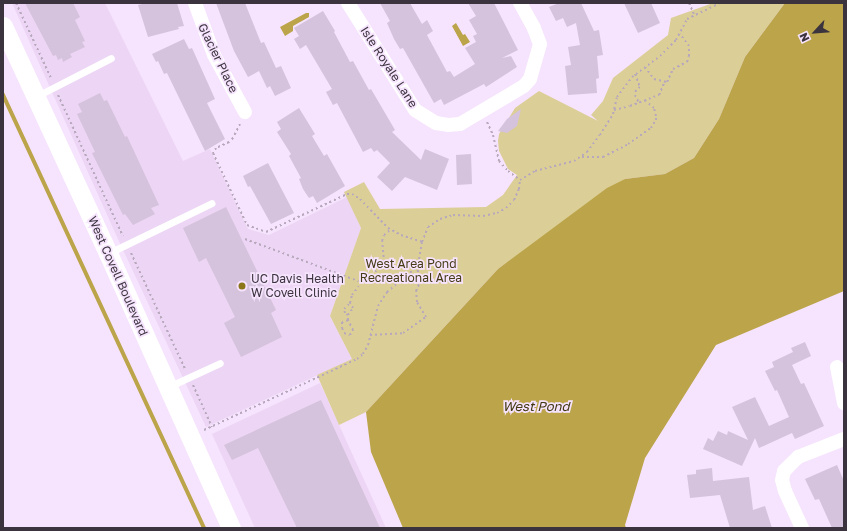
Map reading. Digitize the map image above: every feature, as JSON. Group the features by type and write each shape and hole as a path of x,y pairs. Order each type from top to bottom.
{"main road":[{"name":"West Covell Boulevard","path":"3,26 108,253 231,528"}],"street":[{"name":"Glacier Place","path":"195,3 214,55 245,112"},
{"name":"Isle Royale Lane","path":"348,3 415,110 436,123 448,125 460,124 482,112 524,86 530,80 534,71 540,44 534,28 520,3"},
{"path":"837,367 844,403"},
{"path":"802,528 785,491 782,480 784,470 798,457 844,439"}],"lane":[{"path":"35,97 111,58"},
{"path":"108,253 212,203"},
{"path":"168,387 220,363"}],"path":[{"path":"16,3 212,427"},
{"path":"689,3 694,14"},
{"path":"520,180 535,171 574,161 587,152 600,135 614,110 617,97 635,74 660,56 676,40 687,18 720,3"},
{"path":"614,110 639,103 659,95 664,83 668,80 673,69 687,62 689,56 689,46 680,34"},
{"path":"645,67 654,79 664,83"},
{"path":"635,74 640,87 636,90 635,95 639,103"},
{"path":"581,157 603,157 628,144 651,128 656,120 656,112 646,100"},
{"path":"245,112 233,138 229,142 216,148 213,153 247,225 266,232 347,194 352,194 360,199 378,220 390,230 422,242"},
{"path":"482,112 493,135 500,161 508,171 520,180"},
{"path":"370,335 403,333 426,318 417,302 416,291 420,282 417,266 422,242 428,227 440,218 454,215 483,216 497,213 506,208 514,200 519,189 520,180"},
{"path":"368,279 382,266 384,262 382,241 384,236 390,230"},
{"path":"245,240 358,281"},
{"path":"190,437 358,359 368,345 378,306 387,292 411,273 417,266"},
{"path":"348,314 344,311 346,306 350,303 354,290 359,286"},
{"path":"348,320 342,322 342,328 344,333 350,335 353,330 348,320 348,314 353,308 350,303"}],"shaded area":[{"path":"12,3 105,3 183,161 210,149 248,229 269,235 347,197 361,228 330,316 352,359 206,427 117,237"},
{"path":"320,383 386,528 255,528 212,434"}],"green space":[{"name":"West Area Pond Recreational Area","path":"713,3 785,3 745,57 719,119 694,158 665,174 625,179 498,269 366,412 339,425 317,375 352,359 330,316 361,228 344,192 364,182 380,209 486,207 503,195 517,175 508,169 499,151 498,141 499,134 515,108 539,91 598,121 591,115 603,101 613,78 668,35 671,18"}],"water":[{"name":"West Pond","path":"785,3 844,3 844,291 716,345 645,458 625,525 626,528 403,528 371,452 366,412 498,269 607,188 625,179 665,174 694,158 719,119 745,57"},
{"path":"306,13 309,13 309,17 293,26 293,31 285,36 280,27"},
{"path":"456,23 463,35 465,34 470,42 463,46 452,26"}],"building":[{"path":"25,3 73,3 80,17 75,20 85,41 82,42 85,47 70,54 72,57 63,62 62,58 58,60 56,55 53,56"},
{"path":"146,3 177,3 184,26 178,27 179,29 148,37 138,5"},
{"path":"216,3 245,3 261,43 264,42 276,68 281,66 291,88 275,96 270,86 267,88 259,71 248,77 234,51"},
{"path":"380,3 410,3 422,24 427,20 433,31 427,35 447,72 450,71 454,77 475,64 465,48 476,42 473,36 477,34 469,20 476,16 468,3 494,3 518,50 502,58 511,56 517,67 486,87 484,84 444,105 441,99 434,103 403,48 400,49 394,39 387,23 390,21"},
{"path":"559,3 581,3 594,31 599,30 603,55 597,56 599,78 596,79 597,93 568,95 565,66 571,65 568,47 580,45 576,23 567,27 563,18 556,21 549,7"},
{"path":"624,3 651,3 660,23 638,33"},
{"path":"323,11 335,31 334,32 350,62 353,61 369,90 371,89 395,130 392,132 421,160 425,149 449,159 437,190 405,177 392,191 377,177 390,163 377,150 374,152 371,148 363,152 337,103 333,105 326,92 332,89 306,45 300,49 294,39 299,36 294,28"},
{"path":"184,39 189,49 192,48 215,99 207,103 225,139 205,151 167,73 164,74 158,61 156,62 152,54"},
{"path":"100,93 104,101 107,100 125,137 127,136 159,205 151,208 155,214 133,225 125,214 123,215 92,153 95,152 77,114 82,112 78,104"},
{"path":"299,108 315,134 312,136 324,156 327,154 345,186 317,203 313,196 309,198 303,189 299,179 301,178 289,156 291,154 277,132 281,129 277,122"},
{"path":"521,109 517,126 507,133 498,131 507,119"},
{"path":"471,154 472,184 457,185 456,155"},
{"path":"268,163 294,213 271,224 250,186 248,187 243,176"},
{"name":"UC Davis Health W Covell Clinic","path":"226,207 276,310 271,313 282,337 241,357 224,323 235,317 206,258 199,262 183,228"},
{"path":"805,342 811,356 792,365 801,384 804,383 824,426 795,439 792,433 759,448 755,438 742,466 703,449 708,438 713,441 718,431 727,435 728,431 748,440 732,407 755,397 769,426 789,417 777,390 775,391 765,371 774,367 772,362 793,352 791,348"},
{"path":"321,400 380,528 297,528 258,448 232,460 224,445"},
{"path":"837,465 844,481 844,528 832,528 819,499 815,500 805,479"},
{"path":"712,468 713,481 749,477 753,510 765,506 772,528 730,528 720,495 690,498 687,475 696,474 696,470"}],"waterway":[{"path":"3,94 204,528"}],"place":[{"name":"UC Davis Health W Covell Clinic","path":"242,286"}]}
